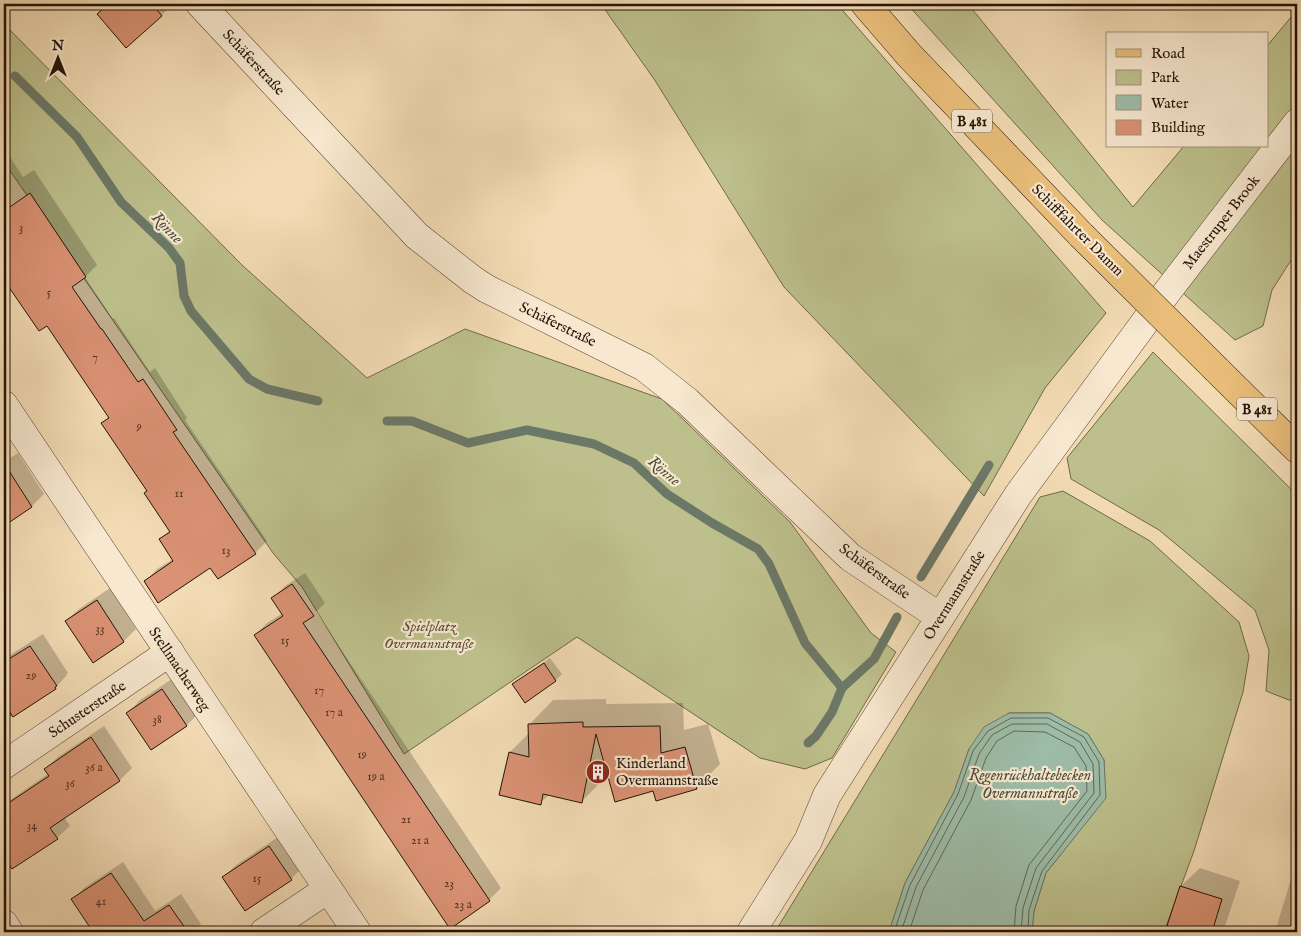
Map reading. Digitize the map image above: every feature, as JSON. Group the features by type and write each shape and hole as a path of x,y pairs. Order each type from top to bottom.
{"main road":[{"name":"Schifffahrter Damm","path":"865,4 909,55 1081,235 1297,449"}],"street":[{"name":"Schäferstraße","path":"200,4 417,236 487,289 644,367 686,401 850,557 940,617"},
{"name":"Maestruper Brook","path":"1182,274 1297,123"},
{"name":"Overmannstraße","path":"751,932 808,841 827,795 1018,495 1182,274"},
{"name":"Stellmacherweg","path":"7,416 170,652 357,932"},
{"name":"Schusterstraße","path":"4,765 170,652"},
{"path":"264,932 328,889"},
{"path":"4,924 10,932"}],"green space":[{"path":"601,4 837,4 1106,313 1045,388 984,496 784,287 654,79"},
{"path":"907,4 968,4 1133,207 1182,148 1268,148 1268,45 1297,10 1297,251 1272,290 1263,326 1235,340 1102,220"},
{"name":"Spielplatz Overmannstraße","path":"4,24 242,265 367,378 465,329 662,399 790,522 871,633 896,652 832,758 805,769 760,758 577,637 404,754 302,587 273,553 4,162"},
{"path":"1153,352 1297,495 1297,698 1289,700 1266,691 1269,650 1255,610 1159,530 1071,479 1067,458"},
{"path":"1063,491 1150,541 1239,622 1249,656 1243,692 1194,851 1164,932 1032,932 1034,911 1046,873 1105,798 1104,760 1088,734 1050,713 1009,713 969,749 954,792 905,883 889,932 775,932 1040,497"}],"water":[{"name":"Regenrückhaltebecken Overmannstraße","path":"1009,713 1050,713 1088,734 1104,760 1106,798 1046,873 1034,911 1032,932 889,932 905,883 954,792 969,749 984,727"}],"building":[{"path":"109,4 152,4 162,16 126,48 97,14"},
{"path":"30,193 86,277 72,287 138,382 143,379 177,430 173,432 256,554 218,579 210,568 158,603 144,581 173,561 159,539 170,532 144,493 147,491 101,423 109,418 47,326 39,331 4,280 4,211"},
{"path":"4,463 32,507 4,526"},
{"path":"292,584 314,616 303,623 490,901 450,929 254,635 283,616 271,598"},
{"path":"97,600 124,642 93,663 65,621"},
{"path":"30,646 57,686 55,687 56,689 13,717 4,703 4,662"},
{"path":"544,663 556,681 525,703 512,684"},
{"path":"162,689 187,726 151,750 126,713"},
{"name":"Kinderland Overmannstraße","path":"583,722 583,727 660,726 661,753 685,747 697,789 656,801 653,791 615,802 596,734 582,803 543,794 541,805 499,795 509,752 529,757 528,724"},
{"path":"91,737 120,781 50,828 58,839 12,869 4,857 4,806 49,776 44,769"},
{"path":"269,846 292,880 245,911 222,877"},
{"path":"111,873 144,921 169,905 188,932 93,932 71,899"},
{"path":"1180,886 1222,899 1212,932 1165,932"}],"waterway":[{"name":"Rönne","path":"15,76 77,137 121,202 169,248 180,263 184,296 191,311 249,379 267,389 318,401"},
{"name":"Rönne","path":"387,421 412,421 468,443 527,430 594,444 634,463 667,494 712,523 758,549 769,564 805,643 842,688"},
{"name":"Rönne","path":"921,577 989,465"},
{"name":"Rönne","path":"808,743 816,736 832,712 842,688 874,659 897,617"}],"place":[{"name":"Kinderland Overmannstraße","path":"598,772"}]}
